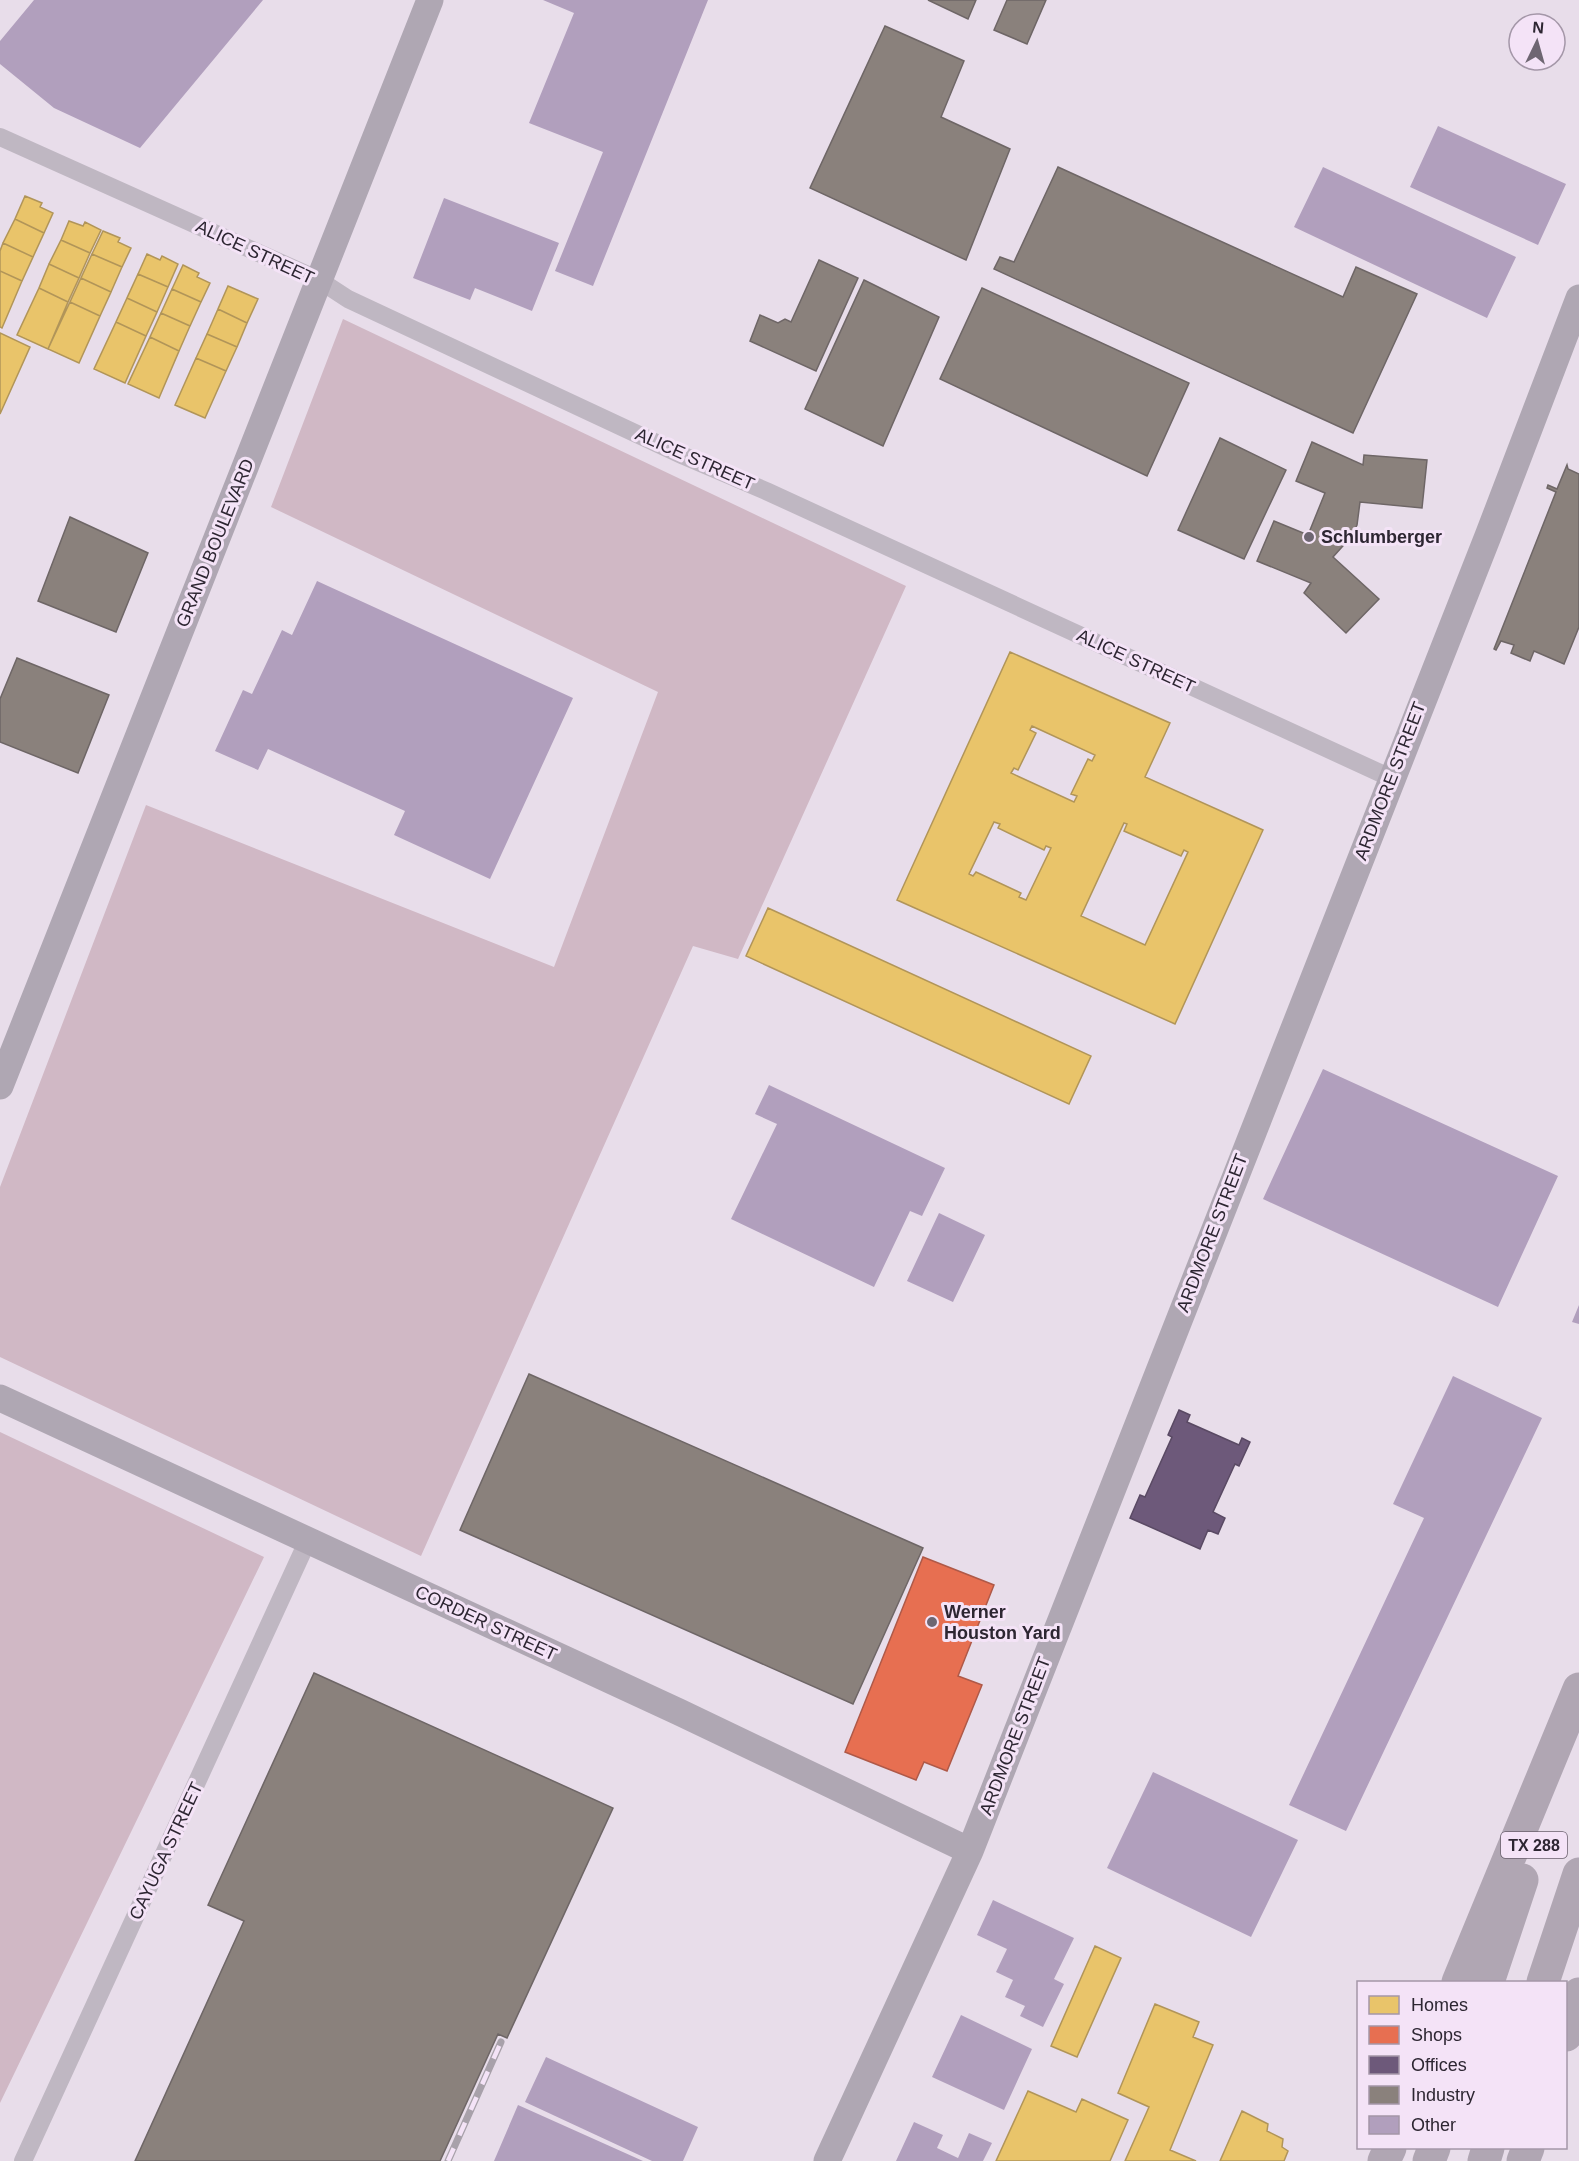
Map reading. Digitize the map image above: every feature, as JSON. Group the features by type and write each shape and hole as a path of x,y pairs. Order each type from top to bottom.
{"highway":[{"path":"1459,1981 1579,1689"},
{"name":"TX 288","path":"1489,1981 1579,1707"},
{"path":"1544,1981 1579,1874"},
{"path":"1567,2032 1579,1994"}],"street":[{"name":"GRAND BOULEVARD","path":"0,1086 430,0"},
{"name":"ALICE STREET","path":"0,136 319,280 348,299 651,440 766,490 1391,778"},
{"name":"ARDMORE STREET","path":"826,2161 970,1851 1488,536 1579,298"},
{"name":"CORDER STREET","path":"0,1398 309,1540 970,1851"},
{"name":"CAYUGA STREET","path":"24,2161 309,1540"}],"shaded area":[{"path":"343,319 906,586 738,959 693,946 421,1556 0,1357 0,1187 146,805 554,967 658,692 271,507"},
{"path":"0,1432 264,1557 0,2103"}],"building: Homes":[{"path":"25,196 42,203 40,207 53,213 44,233 15,219"},
{"path":"15,219 44,233 33,257 3,243"},
{"path":"69,221 83,226 85,222 101,230 90,253 61,240"},
{"path":"103,231 120,238 118,242 131,248 122,267 92,254"},
{"path":"61,240 90,253 79,278 49,264"},
{"path":"3,243 33,257 22,281 0,271 0,251"},
{"path":"92,254 122,267 111,292 81,278"},
{"path":"147,254 160,260 162,256 178,264 168,287 138,274"},
{"path":"49,264 79,278 68,302 39,288"},
{"path":"183,265 199,273 197,277 210,283 201,302 172,289"},
{"path":"0,271 22,281 2,328 0,327"},
{"path":"138,274 168,287 157,312 127,298"},
{"path":"81,278 111,292 100,316 70,302"},
{"path":"228,286 258,299 247,323 218,309"},
{"path":"39,288 68,302 48,349 17,335"},
{"path":"172,289 201,302 190,326 161,313"},
{"path":"127,298 157,312 146,336 116,322"},
{"path":"70,302 100,316 79,363 48,349"},
{"path":"218,309 247,323 237,347 207,334"},
{"path":"161,313 190,326 179,351 150,337"},
{"path":"116,322 146,336 125,383 94,369"},
{"path":"0,333 30,347 0,414"},
{"path":"207,334 237,347 226,371 196,358"},
{"path":"150,337 179,351 159,398 128,384"},
{"path":"196,358 226,371 205,418 175,405"},
{"path":"1010,652 1170,723 1145,777 1263,830 1175,1024 897,900","holes":["1032,726 1095,755 1092,761 1088,759 1071,794 1077,796 1074,802 1011,773 1014,768 1018,770 1036,733 1030,730","994,822 1000,824 998,828 1044,850 1046,846 1051,848 1026,900 1019,897 1021,893 976,872 973,876 969,874","1124,823 1127,824 1124,831 1181,856 1184,850 1188,852 1145,945 1081,916"]},
{"path":"768,908 1091,1056 1069,1104 746,956"},
{"path":"1095,1946 1121,1958 1077,2057 1051,2046"},
{"path":"1155,2004 1199,2022 1193,2037 1213,2045 1170,2150 1196,2161 1125,2161 1149,2107 1118,2093"},
{"path":"1028,2091 1076,2112 1082,2099 1128,2120 1110,2161 996,2161"},
{"path":"1242,2111 1268,2124 1267,2131 1283,2139 1282,2147 1288,2151 1284,2161 1220,2161"}],"building: Shops":[{"path":"923,1557 994,1585 958,1676 982,1685 947,1771 924,1762 916,1780 845,1752"}],"building: Offices":[{"path":"1179,1410 1190,1415 1187,1422 1239,1445 1242,1438 1250,1442 1239,1466 1235,1464 1213,1512 1225,1518 1218,1534 1208,1530 1200,1549 1130,1518 1140,1495 1145,1497 1172,1437 1168,1435"}],"building: Industry":[{"path":"928,0 976,0 968,19"},
{"path":"1007,0 1046,0 1027,44 994,30"},
{"path":"885,26 964,61 941,117 1010,149 966,260 810,188"},
{"path":"1058,167 1343,297 1356,267 1417,294 1353,433 994,269 1000,257 1014,262"},
{"path":"819,260 858,278 816,371 750,341 760,315 778,323 785,319 791,322"},
{"path":"864,280 939,317 883,446 805,409"},
{"path":"982,288 1189,383 1147,476 940,379"},
{"path":"1220,438 1286,470 1244,559 1178,530"},
{"name":"Schlumberger","path":"1312,442 1363,465 1364,455 1427,460 1422,508 1360,502 1357,525 1350,538 1333,557 1379,599 1346,633 1304,593 1311,583 1257,561 1274,521 1308,535 1325,493 1296,481"},
{"path":"1567,465 1568,469 1579,474 1579,627 1564,664 1534,651 1530,661 1511,653 1514,645 1501,641 1496,650 1494,649 1556,492 1547,488 1548,485 1557,489"},
{"path":"70,517 148,553 116,632 38,601"},
{"path":"17,658 109,695 78,773 0,742 0,699"},
{"path":"529,1374 923,1548 853,1704 460,1530"},
{"path":"314,1673 613,1808 507,2038 498,2034 440,2161 135,2161 244,1921 208,1905"}],"building: Other":[{"path":"34,0 263,0 140,148 54,108 0,64 0,41"},
{"path":"543,0 708,0 593,286 555,271 603,152 529,123 574,13"},
{"path":"1438,126 1566,184 1538,245 1410,187"},
{"path":"1323,167 1516,257 1487,318 1294,227"},
{"path":"444,198 559,243 532,311 475,288 470,300 413,278"},
{"path":"317,581 573,698 490,879 394,835 405,811 268,749 258,770 215,751 243,690 252,694 282,630 292,635"},
{"path":"1323,1069 1558,1176 1498,1307 1263,1199"},
{"path":"769,1085 945,1168 922,1216 910,1211 874,1287 731,1219 777,1124 755,1114"},
{"path":"939,1213 985,1235 953,1302 907,1281"},
{"path":"1579,1305 1579,1324 1572,1322"},
{"path":"1453,1376 1542,1418 1346,1831 1289,1805 1424,1518 1393,1504"},
{"path":"1153,1772 1298,1840 1251,1937 1107,1868"},
{"path":"993,1900 1074,1938 1054,1979 1064,1984 1043,2027 1020,2016 1025,2006 1005,1997 1013,1980 996,1972 1007,1949 977,1935"},
{"path":"961,2015 1032,2049 1004,2110 932,2077"},
{"path":"546,2057 698,2127 683,2161 652,2161 525,2102"},
{"path":"518,2105 643,2161 494,2161"},
{"path":"914,2122 943,2135 937,2148 958,2158 969,2133 992,2143 983,2161 896,2161"}],"railway":[{"path":"448,2161 501,2042"}],"place":[{"name":"Schlumberger","path":"1309,537"},
{"name":"Werner Houston Yard","path":"932,1622"}]}
